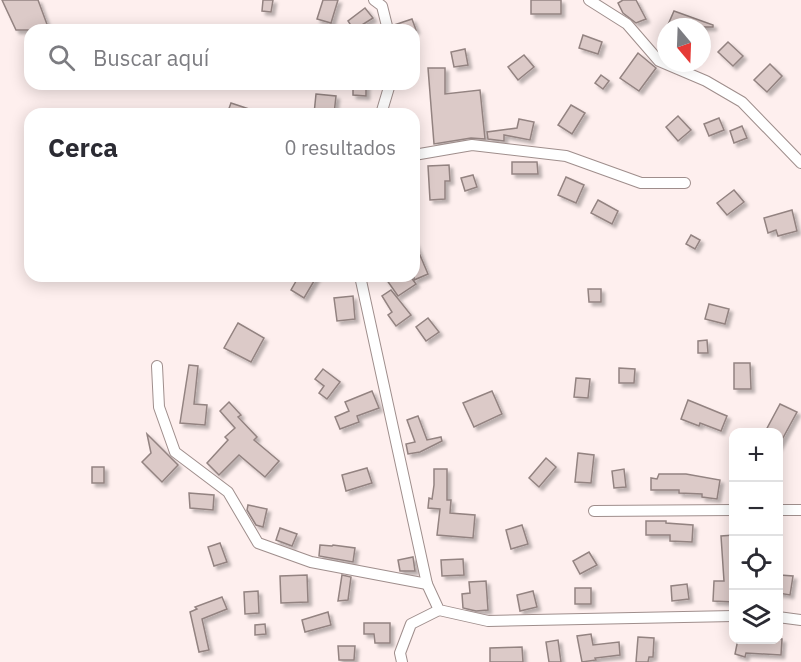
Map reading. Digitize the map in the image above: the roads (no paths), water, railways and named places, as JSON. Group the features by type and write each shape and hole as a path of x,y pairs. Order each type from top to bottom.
{"street":[{"path":"589,0 627,24 659,61 706,81 742,102 801,163"},
{"path":"381,2 386,24"},
{"path":"383,108 388,90"},
{"path":"420,153 472,145 566,156 641,183 685,183"},
{"path":"361,282 427,584 439,610"},
{"path":"158,366 159,407 175,452 228,492 258,543 311,562 427,584"},
{"path":"594,510 729,510"},
{"path":"783,510 801,510"},
{"path":"402,662 400,653 411,624 439,610 488,621 729,616"},
{"path":"783,618 801,620"}]}
